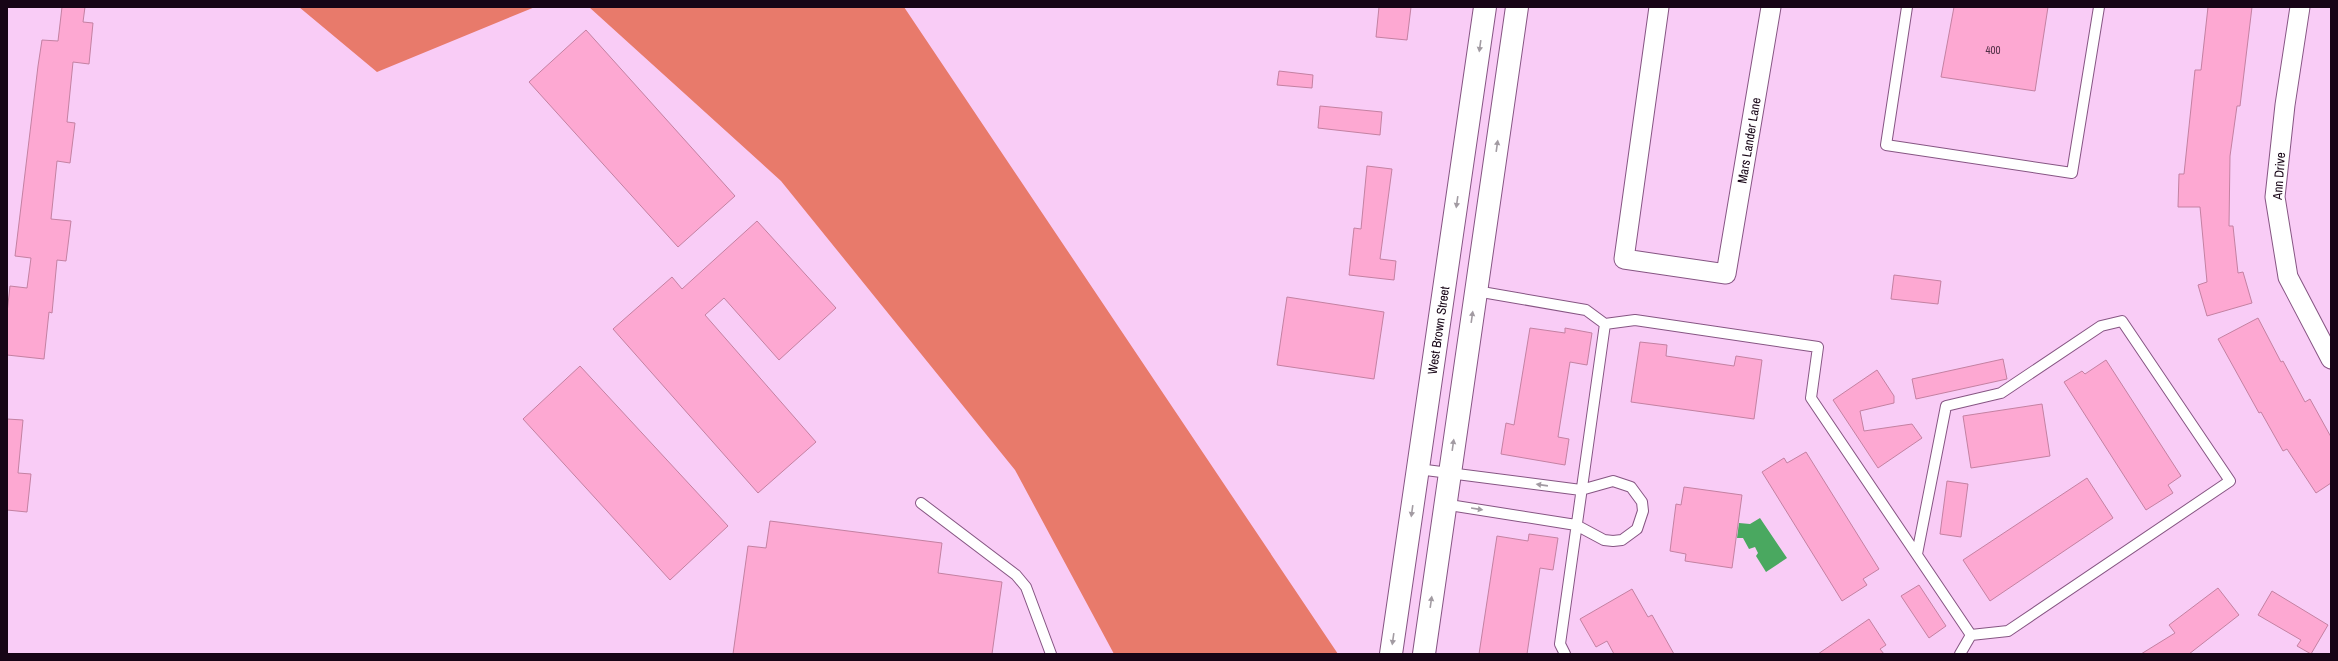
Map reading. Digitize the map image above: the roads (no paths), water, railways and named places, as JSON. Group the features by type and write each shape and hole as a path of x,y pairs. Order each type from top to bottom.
{"main road":[{"name":"West Brown Street","path":"1432,470 1439,402 1432,376 1485,7"},
{"path":"1391,654 1432,470 1476,292 1517,7"},
{"path":"1462,169 1493,175"},
{"path":"1424,654 1441,504 1427,500 1432,470"}],"street":[{"name":"Mars Lander Lane","path":"1659,7 1624,259 1726,274 1770,7"},
{"name":"Ann Drive","path":"2300,7 2285,105 2275,196 2288,277 2331,360"}],"lane":[{"path":"1907,7 1886,145 2072,173 2099,7"},
{"path":"1476,292 1586,310 1605,324 1635,320 1818,347 1811,398 1971,635"},
{"path":"1917,554 1946,406 2001,393 2101,326 2122,321 2230,481 2008,631 1971,635"},
{"path":"1565,654 1560,644 1605,324"},
{"path":"1432,470 1581,490 1604,482 1622,482 1637,493 1643,511 1637,529 1622,540 1604,540 1576,525 1441,504"},
{"path":"920,503 1021,581 1026,587 1051,654"},
{"path":"1960,654 1971,635"}]}
